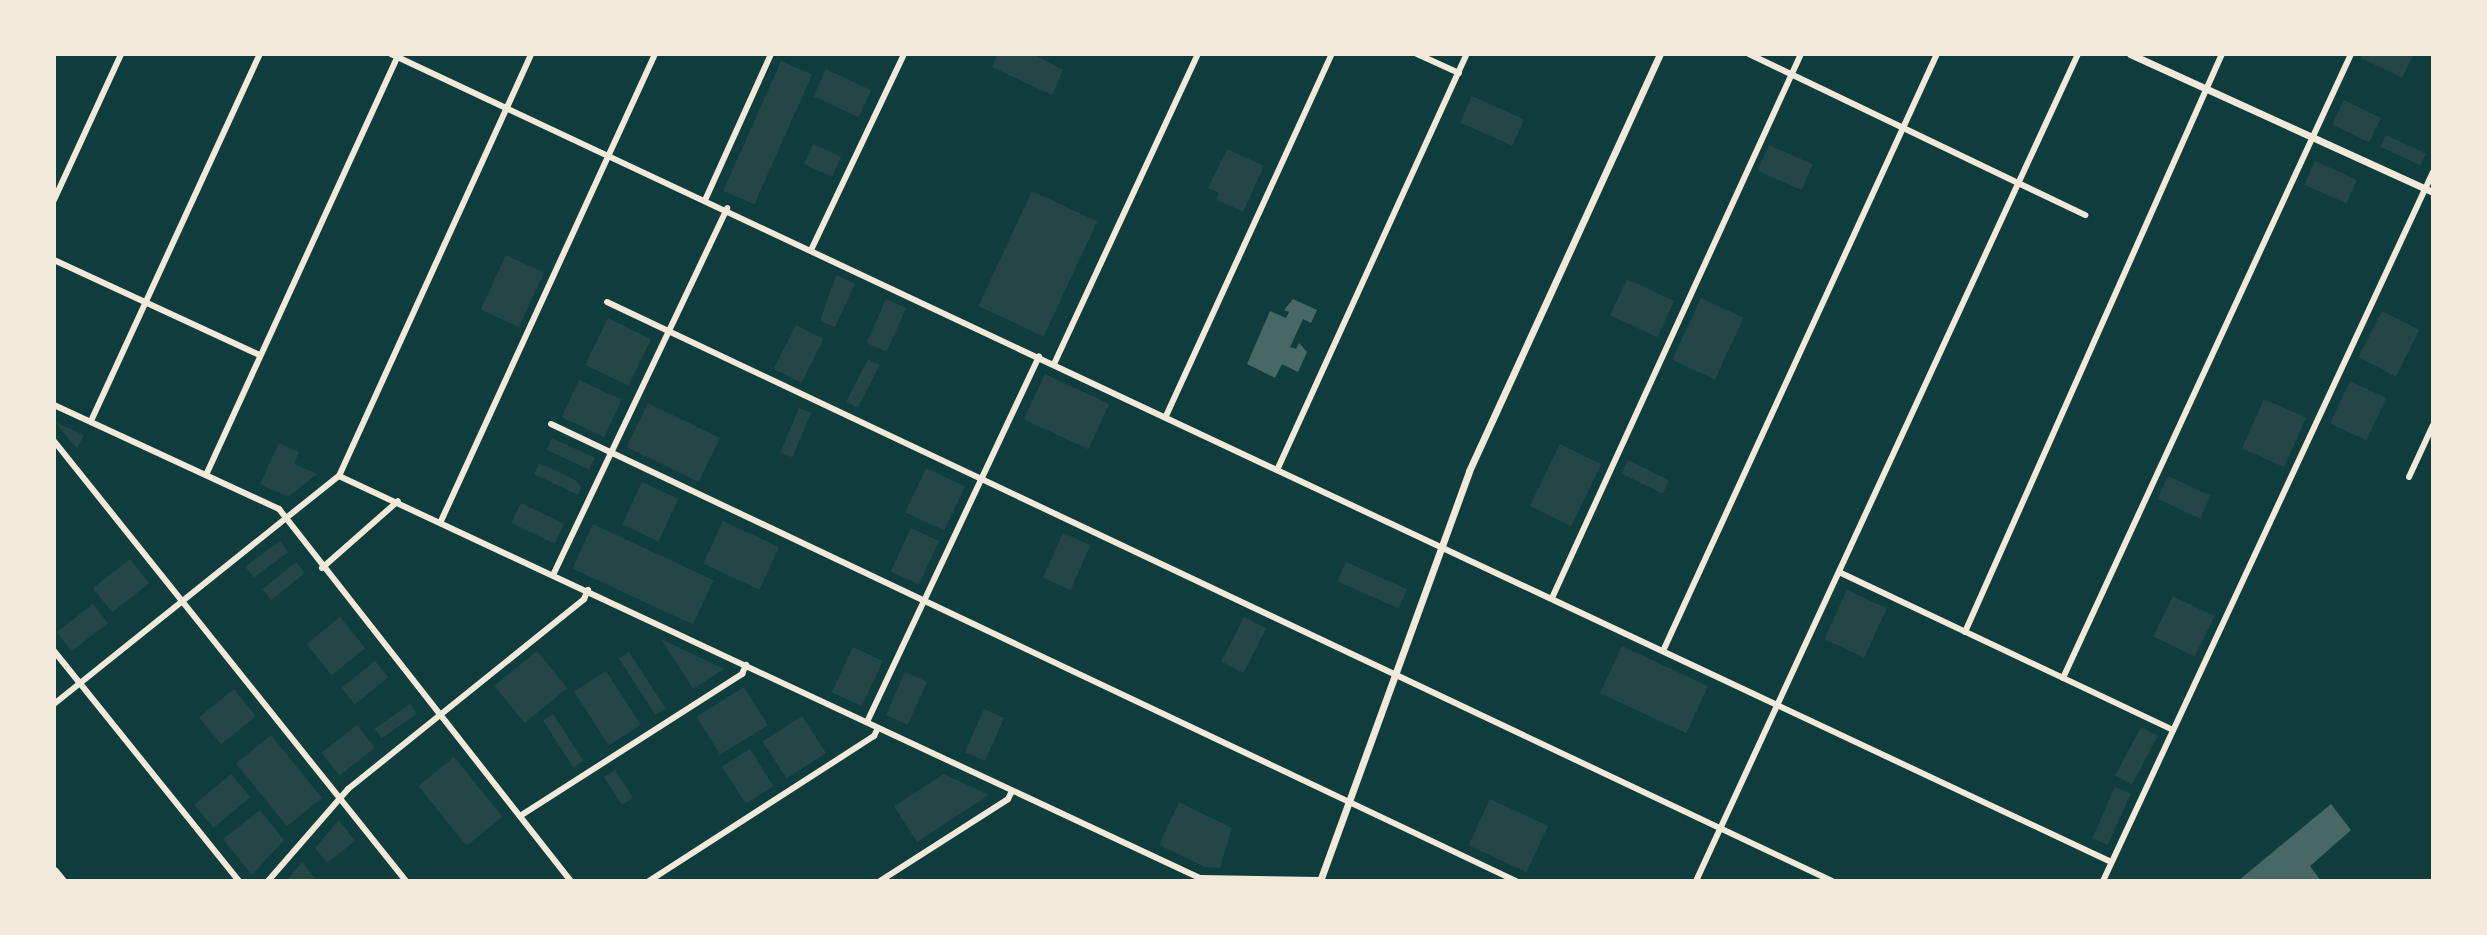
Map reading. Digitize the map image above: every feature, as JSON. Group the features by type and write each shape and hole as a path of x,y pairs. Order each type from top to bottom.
{"main road":[{"path":"54,871 62,881"}],"street":[{"path":"54,200 121,54"},
{"path":"91,421 260,54"},
{"path":"54,704 339,476 531,54"},
{"path":"441,521 655,54"},
{"path":"706,198 771,54"},
{"path":"812,248 904,54"},
{"path":"1054,364 1198,54"},
{"path":"1166,416 1332,54"},
{"path":"1417,54 1459,73"},
{"path":"1278,468 1467,54"},
{"path":"339,476 554,573 1200,878 1320,881 1473,463 1660,54"},
{"path":"1749,54 2085,215"},
{"path":"1552,598 1801,54"},
{"path":"1663,651 1937,54"},
{"path":"1696,881 1841,573 2078,54"},
{"path":"2130,54 2429,191"},
{"path":"1965,632 2222,54"},
{"path":"2063,678 2351,54"},
{"path":"206,475 396,55 706,198 2111,862"},
{"path":"2103,881 2429,191 2433,172"},
{"path":"554,573 727,208"},
{"path":"54,260 260,355"},
{"path":"607,302 1832,881"},
{"path":"867,722 1039,356"},
{"path":"54,405 279,509 322,568 571,881"},
{"path":"551,424 1516,881"},
{"path":"2409,477 2433,425"},
{"path":"54,441 406,881"},
{"path":"322,568 398,501"},
{"path":"1841,573 2173,730"},
{"path":"268,881 340,798 584,599 588,590"},
{"path":"54,651 239,881"},
{"path":"520,816 742,674 746,665"},
{"path":"649,881 874,736 878,728"},
{"path":"880,881 1008,799 1012,791"}],"shaded area":[{"path":"998,54 1033,54 1063,70 1052,95 992,67"},
{"path":"2363,54 2414,54 2402,78 2361,58"},
{"path":"781,61 812,75 754,205 723,191"},
{"path":"826,69 871,90 859,117 813,96"},
{"path":"1472,96 1524,119 1512,146 1460,122"},
{"path":"2344,100 2381,118 2369,142 2332,124"},
{"path":"2386,135 2426,154 2420,165 2381,147"},
{"path":"813,144 841,157 832,177 804,164"},
{"path":"1769,145 1813,165 1801,190 1758,171"},
{"path":"1227,149 1264,166 1243,212 1216,199 1219,193 1208,188"},
{"path":"2315,161 2357,180 2346,203 2304,185"},
{"path":"1032,191 1097,221 1044,337 978,306"},
{"path":"506,255 544,273 519,327 481,309"},
{"path":"836,275 855,284 835,327 820,321"},
{"path":"1627,279 1674,301 1657,337 1610,315"},
{"path":"1701,298 1744,318 1715,379 1672,360"},
{"path":"886,299 906,308 887,352 866,343"},
{"path":"2382,311 2419,330 2396,376 2358,357"},
{"path":"608,318 651,339 628,386 585,365"},
{"path":"796,325 824,339 801,383 774,369"},
{"path":"868,359 880,365 858,408 846,402"},
{"path":"1045,374 1109,404 1088,449 1024,419"},
{"path":"579,380 622,400 604,437 562,417"},
{"path":"2350,381 2386,398 2366,441 2330,424"},
{"path":"2264,399 2306,418 2284,467 2242,448"},
{"path":"648,403 720,438 698,482 627,447"},
{"path":"799,408 811,413 792,457 780,452"},
{"path":"55,422 84,435 77,449"},
{"path":"552,438 595,458 589,470 547,450"},
{"path":"279,443 299,452 294,464 317,474 288,497 260,484"},
{"path":"1560,444 1601,464 1571,526 1530,506"},
{"path":"1628,460 1669,480 1663,494 1621,473"},
{"path":"539,463 575,480 581,487 578,495 534,474"},
{"path":"926,468 965,486 944,531 905,512"},
{"path":"2168,476 2211,496 2200,519 2157,499"},
{"path":"642,482 678,499 658,542 622,525"},
{"path":"521,503 564,524 554,544 511,523"},
{"path":"723,521 779,547 759,590 703,564"},
{"path":"593,524 714,580 693,625 572,568"},
{"path":"911,528 939,541 919,585 891,572"},
{"path":"1063,533 1090,545 1070,590 1043,578"},
{"path":"280,541 288,552 253,578 245,566"},
{"path":"130,559 149,583 112,612 93,588"},
{"path":"296,562 305,573 271,600 263,589"},
{"path":"1346,562 1407,589 1399,608 1337,581"},
{"path":"1847,590 1887,609 1864,658 1824,639"},
{"path":"2173,596 2214,616 2195,657 2153,636"},
{"path":"93,604 108,623 72,651 57,632"},
{"path":"340,617 365,648 332,675 307,644"},
{"path":"1244,617 1266,628 1244,673 1221,662"},
{"path":"661,639 724,669 693,689"},
{"path":"1622,646 1708,686 1686,733 1600,693"},
{"path":"853,647 883,661 862,706 832,692"},
{"path":"537,651 567,688 524,723 494,686"},
{"path":"629,652 665,708 655,715 619,659"},
{"path":"375,661 388,677 355,704 342,688"},
{"path":"606,671 641,725 609,745 574,692"},
{"path":"905,672 927,682 908,725 886,715"},
{"path":"744,687 768,725 720,755 697,717"},
{"path":"234,689 256,716 221,745 199,717"},
{"path":"410,704 417,714 382,738 375,729"},
{"path":"984,709 1004,718 985,761 965,752"},
{"path":"553,714 583,761 573,768 543,721"},
{"path":"802,716 826,753 787,778 763,742"},
{"path":"357,725 375,748 339,776 322,753"},
{"path":"2141,727 2158,736 2132,784 2115,776"},
{"path":"271,735 322,798 287,826 236,763"},
{"path":"750,749 773,786 745,804 722,766"},
{"path":"454,757 502,817 467,846 418,786"},
{"path":"615,770 633,798 622,805 604,777"},
{"path":"231,774 250,797 214,828 194,805"},
{"path":"944,774 989,795 917,842 894,806"},
{"path":"2115,787 2131,794 2108,845 2092,838"},
{"path":"1490,799 1548,826 1526,872 1468,845"},
{"path":"1179,802 1232,828 1220,868 1205,867 1159,845"},
{"path":"260,810 284,840 252,875 223,839"},
{"path":"339,820 355,841 327,863 315,848"},
{"path":"302,862 317,881 286,881"}],"building":[{"path":"1293,299 1317,310 1311,323 1303,319 1290,347 1296,349 1299,343 1307,352 1298,372 1282,364 1275,378 1247,364 1270,311 1286,318 1289,312 1284,310"},
{"path":"2331,804 2351,830 2310,866 2321,881 2238,881"}]}
